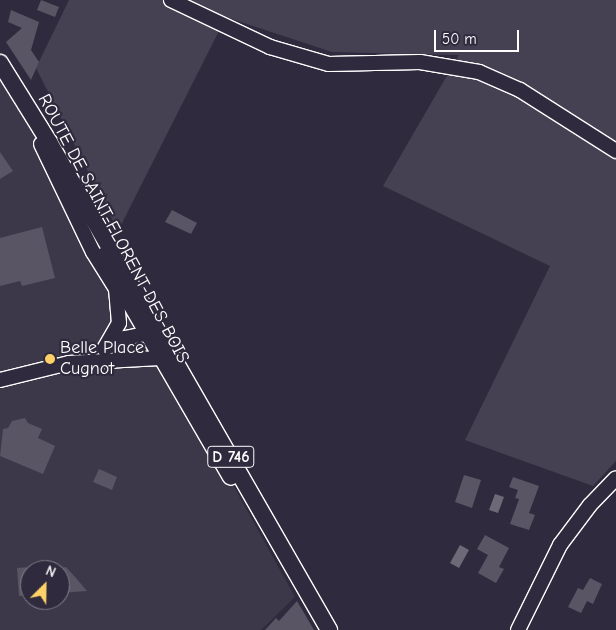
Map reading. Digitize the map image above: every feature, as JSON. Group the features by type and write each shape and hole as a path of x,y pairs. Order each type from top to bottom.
{"main road":[{"name":"D 746","path":"0,63 17,93"},
{"name":"ROUTE DE SAINT-FLORENT-DES-BOIS","path":"17,93 41,144 146,334 160,351 266,535 317,609"},
{"name":"ROUTE DE SAINT-FLORENT-DES-BOIS","path":"17,93 226,447 329,630"}],"street":[{"path":"171,0 270,47 321,63 360,65 420,62 479,72 520,90 616,151"},
{"path":"41,144 93,252 116,289 119,322 104,348"},
{"path":"144,306 150,328 160,351 199,415 226,447"},
{"path":"68,363 125,338 146,334"},
{"path":"0,380 68,363 160,351"},
{"path":"518,630 560,545 590,504 616,478"}],"shaded area":[{"path":"69,0 616,0 616,461 593,486 465,440 550,266 383,186 459,55 332,52 226,17 118,231 36,68"},
{"path":"0,64 295,597 261,630 0,630"},
{"path":"495,494 504,497 498,513 489,510"},
{"path":"460,545 469,550 459,568 450,563"}],"building":[{"path":"41,0 59,7 55,17 37,10"},
{"path":"11,10 39,22 31,50 39,62 31,80 6,42 22,28 8,22"},
{"path":"0,152 13,171 0,179"},
{"path":"172,210 197,223 191,234 165,222"},
{"path":"42,227 55,278 22,286 20,281 0,286 0,238"},
{"path":"25,418 28,423 42,429 38,438 55,446 43,474 0,456 3,429 8,428 12,421"},
{"path":"99,469 117,477 112,490 93,482"},
{"path":"464,475 481,480 472,508 455,502"},
{"path":"513,477 539,486 529,513 535,515 529,530 510,524 519,499 515,498 518,490 509,487"},
{"path":"485,535 509,548 499,567 504,569 496,583 478,573 488,555 477,549"},
{"path":"17,568 20,568 19,596"},
{"path":"70,572 87,591 70,592"},
{"path":"590,578 602,584 593,604 587,601 581,613 568,607 578,588 583,590"},
{"path":"297,601 314,630 265,630 276,618 279,621"}],"place":[{"name":"Belle Place Cugnot","path":"50,359"}]}
